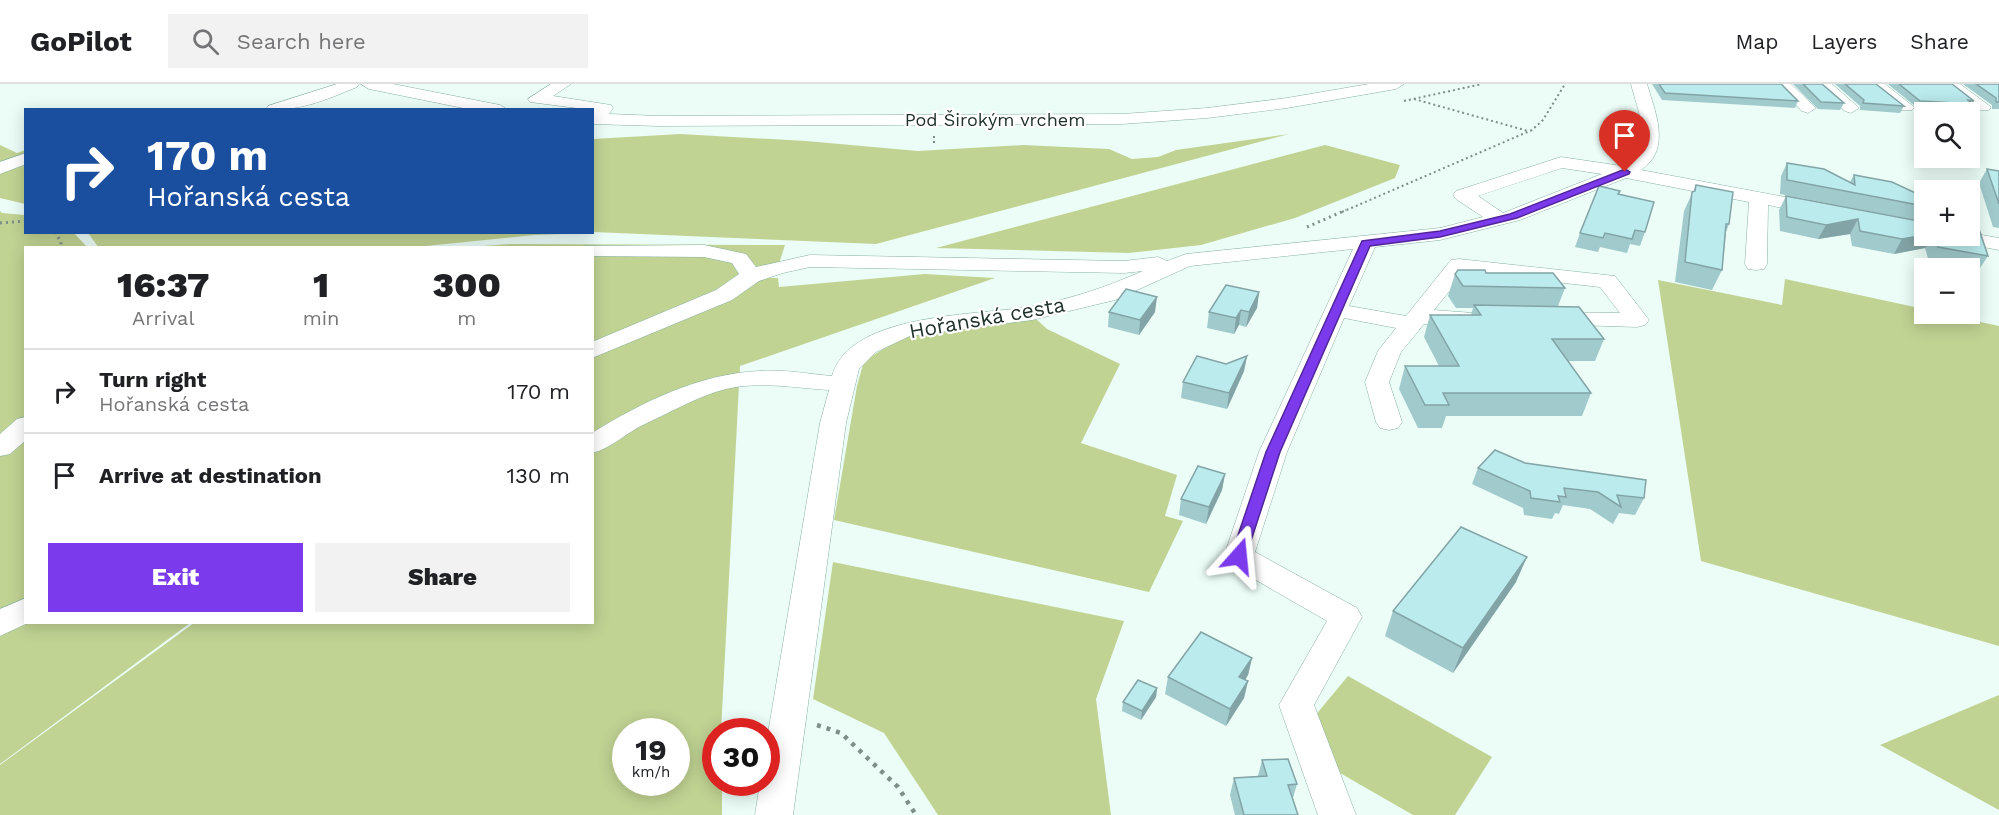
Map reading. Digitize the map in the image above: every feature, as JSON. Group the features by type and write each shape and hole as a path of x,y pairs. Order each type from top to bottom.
{"street":[{"path":"281,108 313,99 351,84"},
{"path":"369,84 490,108"},
{"path":"563,84 536,99 605,108 595,119"},
{"name":"Pod Širokým vrchem","path":"595,119 659,121 1122,119 1276,105 1396,84"},
{"name":"Hořanská cesta","path":"774,815 833,423 848,367 868,347 904,330 958,321 1032,313 1096,298 1186,260 1440,234 1499,219 1625,172 1643,160 1652,133 1639,84"},
{"path":"1782,84 1808,108"},
{"path":"1822,84 1851,108"},
{"path":"1875,84 1914,107 1891,84"},
{"path":"1950,84 1983,107"},
{"path":"0,168 24,159"},
{"path":"1499,219 1463,195 1561,162 1625,172 1836,213"},
{"path":"1756,264 1759,198"},
{"path":"1980,241 1999,244"},
{"path":"1337,815 1296,705 1346,617 1239,556 1273,452 1366,243"},
{"path":"594,250 704,251 739,258 751,276"},
{"path":"594,350 724,295 751,276 778,267 810,261 1124,267 1186,260"},
{"path":"1389,422 1377,382 1390,351 1459,265 1607,281 1637,320 1533,319"},
{"path":"1336,310 1415,321 1487,318"},
{"path":"594,444 630,421 682,397 723,382 761,378 843,384"},
{"path":"0,448 24,427"},
{"path":"0,624 24,611"}],"path":[{"path":"1482,84 1413,99 1528,131"},
{"path":"1303,229 1528,131 1543,120 1565,84"},
{"path":"0,223 24,221"},
{"path":"788,726 817,724 841,733 898,787 916,815"}],"green space":[{"path":"680,134 806,141 918,151 1023,145 1109,149 1132,159 1158,157 1176,150 1289,134 876,244 594,232 594,139"},
{"path":"0,145 17,153 24,150 24,204 0,198"},
{"path":"1325,145 1400,165 1395,178 1295,218 1201,245 1129,253 936,248"},
{"path":"0,211 24,215 24,234 75,234 86,246 24,246 24,624 189,624 0,764"},
{"path":"89,234 563,234 426,246 98,246"},
{"path":"510,244 785,245 778,267 770,278 778,278 779,287 925,274 995,278 740,366 722,718 702,718 702,796 722,796 722,815 0,815 0,765 193,624 594,624 594,246 483,246"},
{"path":"1785,279 1914,307 1914,324 1980,324 1980,322 1999,326 1999,646 1701,561 1658,280 1782,305"},
{"path":"1035,318 1047,329 1120,364 1081,443 1177,475 1165,516 1183,521 1149,592 834,520 857,386 864,361 909,333"},
{"path":"833,562 1124,621 1096,699 1111,815 938,815 884,733 813,699"},
{"path":"1348,676 1492,757 1455,815 1413,815 1333,769 1309,723"},
{"path":"1999,695 1999,810 1880,745"}],"building":[{"path":"1659,84 1781,84 1798,101 1665,93"},
{"path":"1803,84 1822,84 1844,103 1821,102"},
{"path":"1845,84 1876,84 1904,106 1863,103 1864,100"},
{"path":"1899,84 1952,84 1974,101 1937,102 1920,101"},
{"path":"1976,84 1999,84 1999,102 1996,102 1996,98"},
{"path":"1787,163 1824,169 1855,185 1854,175 1892,182 1914,192 1914,204 1787,180"},
{"path":"1987,169 1999,171 1999,204"},
{"path":"1696,185 1733,192 1729,224 1726,224 1722,270 1685,262 1692,192 1695,191"},
{"path":"1599,186 1620,191 1618,194 1654,202 1645,232 1635,230 1632,239 1605,233 1603,238 1580,233"},
{"path":"1786,196 1914,220 1914,237 1902,239 1860,231 1858,219 1826,225 1787,217"},
{"path":"1980,232 1988,256 1938,247 1980,246"},
{"path":"1458,270 1485,270 1486,273 1553,273 1565,288 1463,286 1455,274"},
{"path":"1226,285 1259,292 1249,312 1241,310 1236,318 1209,312"},
{"path":"1126,289 1157,297 1140,320 1109,312"},
{"path":"1474,305 1579,307 1604,339 1552,339 1591,393 1443,393 1449,405 1425,405 1405,366 1459,366 1430,315 1481,315"},
{"path":"1197,356 1226,364 1247,356 1229,393 1183,382"},
{"path":"1495,450 1525,463 1646,480 1644,498 1617,495 1621,507 1598,492 1564,488 1566,497 1558,496 1560,502 1531,498 1530,491 1478,468"},
{"path":"1198,466 1225,474 1209,507 1181,499"},
{"path":"1461,527 1527,557 1463,648 1393,611"},
{"path":"1201,632 1252,658 1239,677 1248,681 1230,709 1168,677"},
{"path":"1138,680 1157,688 1142,711 1123,702"},
{"path":"1288,759 1297,784 1288,785 1298,815 1244,815 1234,778 1267,776 1262,760"}],"route":[{"path":"1239,556 1273,452 1366,243 1440,234 1513,216 1625,172"}]}
